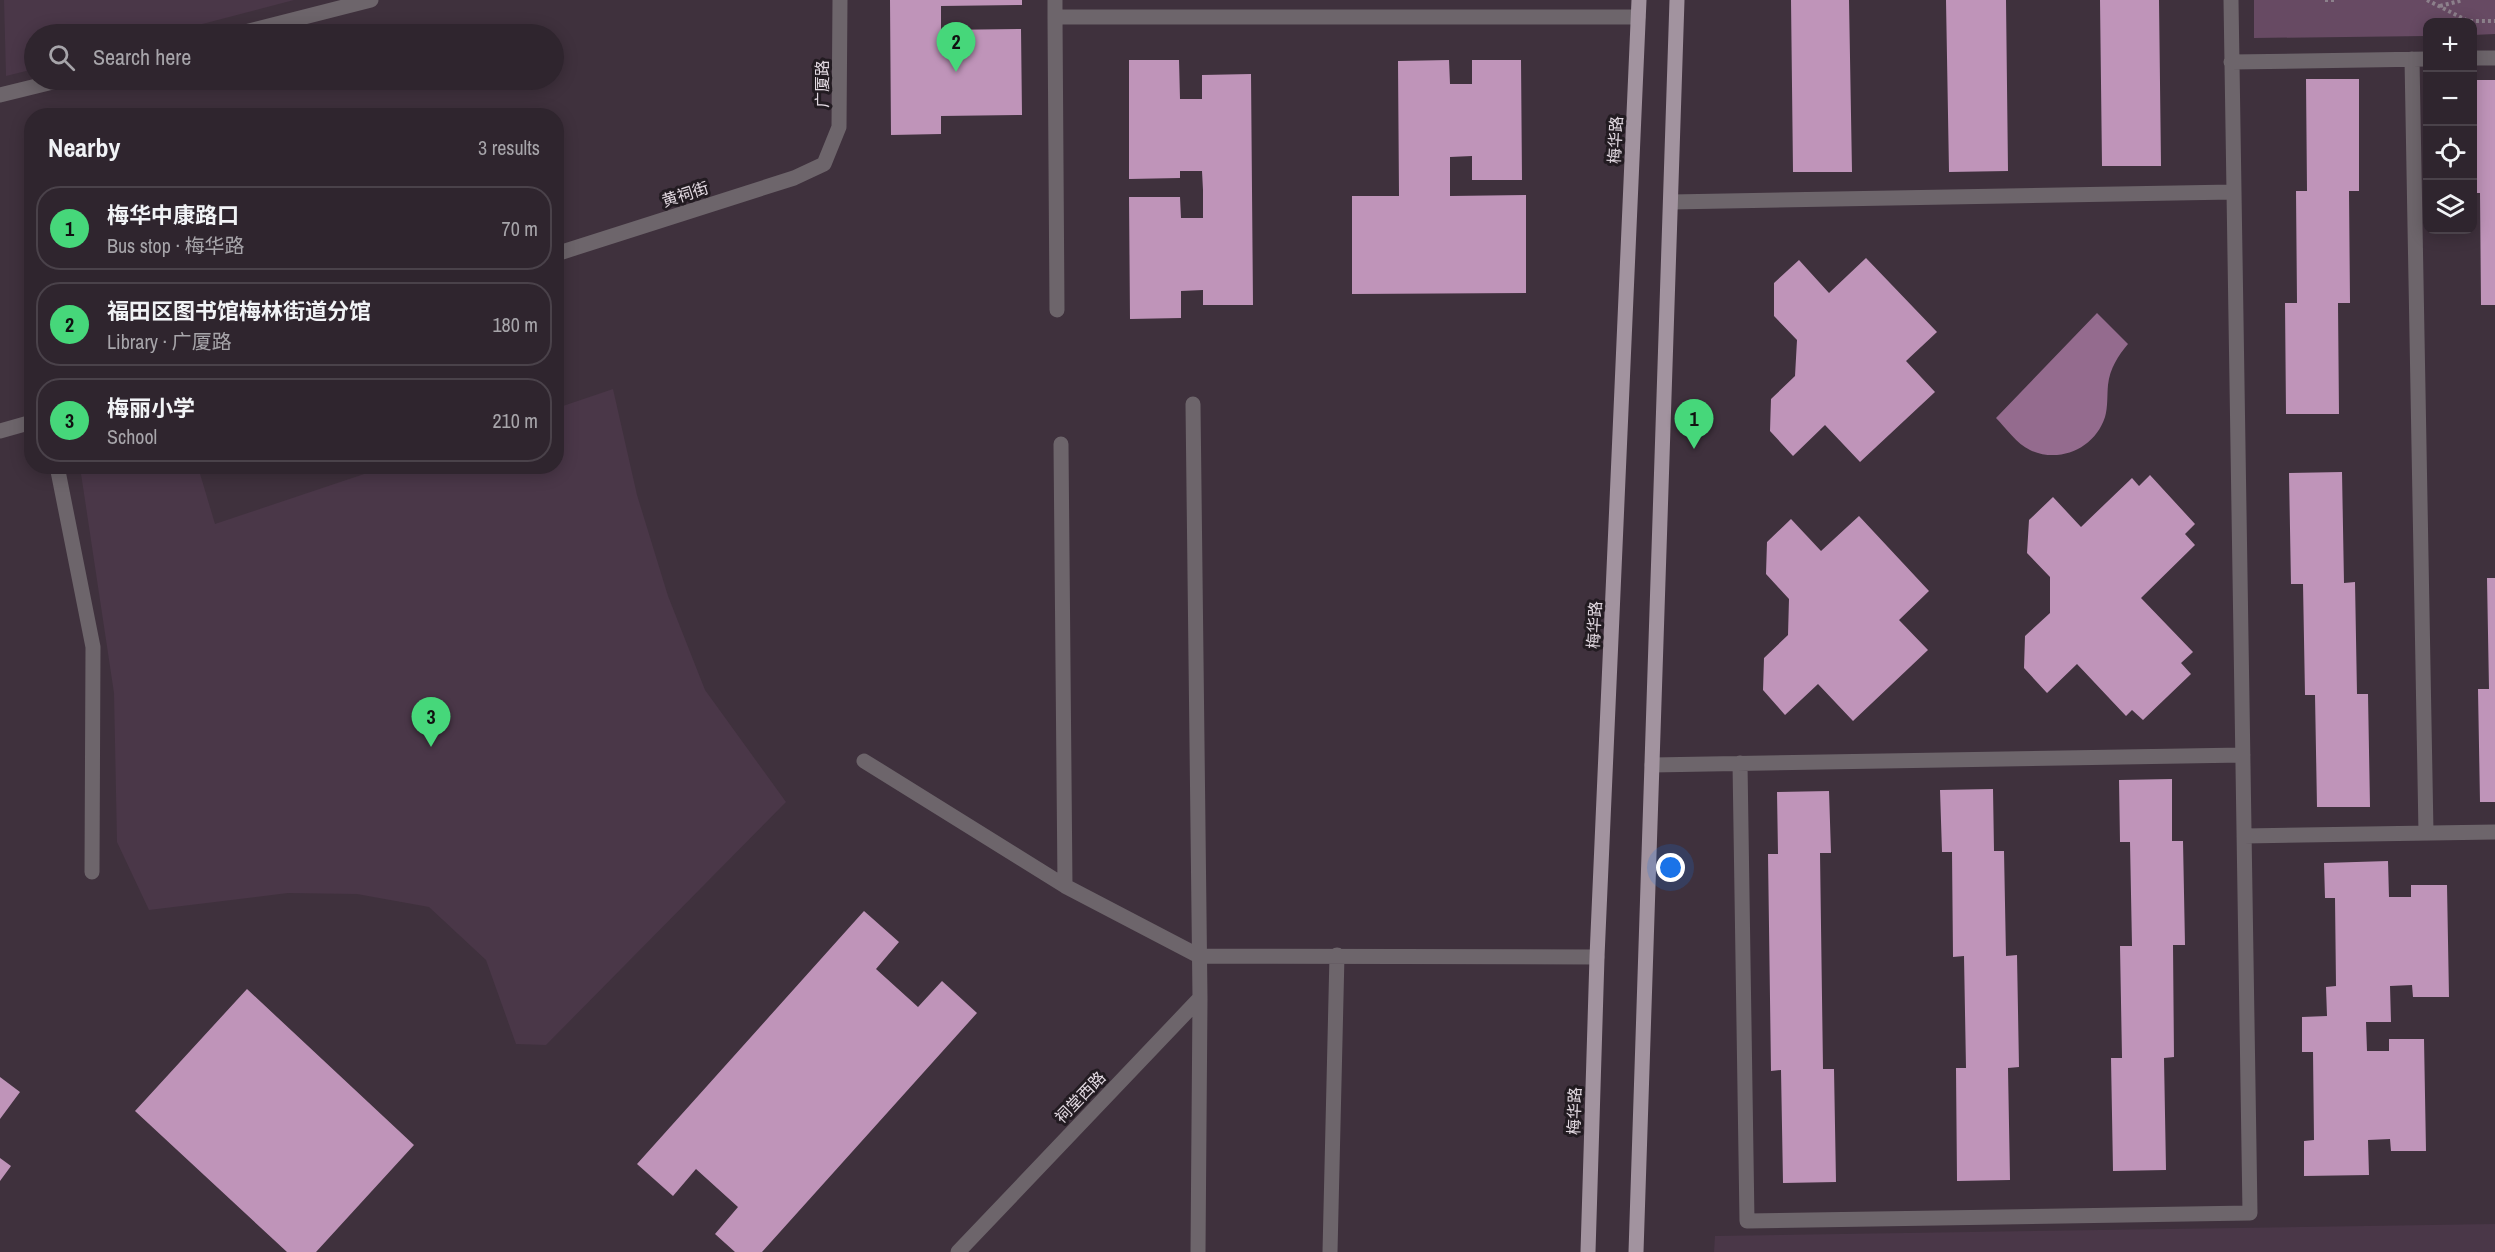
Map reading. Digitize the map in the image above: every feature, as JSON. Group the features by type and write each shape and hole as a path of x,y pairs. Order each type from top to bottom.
{"main road":[{"name":"梅华路","path":"1588,1252 1597,957 1639,0"},
{"path":"1636,1252 1677,0"}],"street":[{"path":"276,24 371,0"},
{"name":"广厦路","path":"824,164 840,127 840,0"},
{"path":"1055,0 1057,310"},
{"path":"1740,763 1747,1221 2250,1213 2231,0"},
{"path":"1055,17 1638,17"},
{"path":"2477,58 2495,58"},
{"path":"2231,62 2420,59 2426,833"},
{"path":"0,95 24,89"},
{"name":"黄祠街","path":"564,251 794,178 824,164"},
{"path":"1671,202 2233,192"},
{"path":"1193,404 1200,999 1198,1252"},
{"path":"0,431 24,424"},
{"path":"1060,444 1065,886"},
{"path":"59,474 93,647 92,872"},
{"path":"1652,765 2243,755"},
{"path":"864,761 1065,886 1199,956 1597,957"},
{"path":"2244,836 2495,832"},
{"path":"1330,1252 1337,955"},
{"name":"祠堂西路","path":"958,1252 1200,999"}],"path":[{"path":"2427,0 2468,21 2495,21"},
{"path":"2439,7 2463,0"}],"shaded area":[{"path":"4,0 294,0 202,24 24,24 24,72 6,76"},
{"path":"2254,0 2495,0 2495,34 2477,35 2477,18 2423,18 2423,36 2254,38"},
{"path":"2097,313 2128,344 2111,373 2106,413 2100,428 2085,445 2064,454 2041,454 2030,450 2016,440 1996,418"},
{"path":"613,389 637,495 668,596 705,690 786,802 546,1045 516,1044 486,960 429,907 357,894 288,893 149,910 117,842 114,693 81,474 200,474 215,524 364,474 564,474 564,406"},
{"path":"2495,1224 2495,1252 1714,1252 1715,1236"}],"building":[{"path":"890,0 1022,0 1022,5 941,6 941,30 1021,29 1022,115 941,116 941,134 891,135"},
{"path":"1791,0 1849,0 1852,172 1793,172"},
{"path":"1946,0 2006,0 2008,171 1949,172"},
{"path":"2100,0 2159,0 2161,166 2102,166"},
{"path":"1129,60 1179,60 1180,99 1202,99 1202,75 1251,74 1253,305 1203,305 1203,290 1181,291 1181,318 1130,319 1129,197 1180,197 1181,218 1203,218 1203,190 1202,171 1180,171 1180,178 1129,179"},
{"path":"1449,60 1450,84 1472,84 1472,60 1521,60 1522,180 1472,180 1472,156 1450,157 1450,196 1526,195 1526,293 1352,294 1352,196 1399,196 1398,61"},
{"path":"2306,79 2359,79 2359,191 2349,191 2350,303 2338,303 2339,414 2286,414 2285,303 2297,303 2296,191 2307,191"},
{"path":"2477,80 2495,80 2495,305 2481,305 2480,193 2477,193"},
{"path":"1866,258 1937,332 1906,361 1935,392 1860,462 1825,425 1793,456 1770,431 1771,399 1795,376 1797,340 1774,316 1774,283 1799,260 1829,293"},
{"path":"2342,472 2344,583 2355,582 2357,694 2368,694 2370,807 2317,807 2315,695 2305,695 2303,584 2291,584 2289,473"},
{"path":"2150,475 2195,524 2185,534 2195,545 2141,598 2193,652 2181,663 2191,674 2143,720 2132,710 2126,716 2077,664 2047,693 2024,668 2025,636 2050,613 2050,577 2027,553 2029,520 2053,497 2081,527 2132,478 2139,486"},
{"path":"1859,516 1929,591 1899,620 1928,650 1853,721 1818,684 1785,715 1763,690 1764,658 1788,635 1789,599 1766,574 1767,542 1791,519 1821,551"},
{"path":"2487,578 2495,578 2495,802 2480,802 2478,689 2489,689"},
{"path":"2172,779 2172,841 2183,841 2185,945 2173,945 2174,1057 2164,1058 2166,1170 2113,1171 2111,1058 2122,1058 2120,946 2132,946 2130,842 2120,842 2119,780"},
{"path":"1993,789 1994,851 2004,851 2006,956 2017,955 2019,1067 2008,1068 2010,1180 1957,1181 1956,1068 1966,1068 1964,956 1953,957 1952,852 1942,852 1940,790"},
{"path":"1829,791 1831,853 1820,853 1823,1069 1834,1069 1836,1182 1783,1183 1781,1070 1771,1071 1768,854 1778,854 1777,792"},
{"path":"2388,861 2389,897 2411,897 2411,885 2447,885 2449,997 2413,997 2412,985 2390,986 2391,1022 2366,1022 2367,1051 2389,1051 2389,1039 2424,1039 2426,1151 2391,1151 2390,1139 2368,1140 2369,1175 2304,1176 2304,1141 2314,1140 2313,1052 2302,1052 2302,1017 2327,1016 2326,987 2336,986 2335,898 2325,898 2324,863"},
{"path":"864,911 899,942 876,969 918,1007 942,981 977,1013 762,1252 735,1252 715,1234 738,1207 696,1169 673,1196 637,1164"},
{"path":"247,989 414,1145 316,1252 287,1252 135,1111"},
{"path":"0,1077 20,1092 0,1119"},
{"path":"0,1158 11,1166 0,1181"}],"place":[{"name":"福田区图书馆梅林街道分馆","path":"956,72"},
{"name":"梅华中康路口","path":"1694,449"},
{"name":"梅丽小学","path":"431,747"}]}
